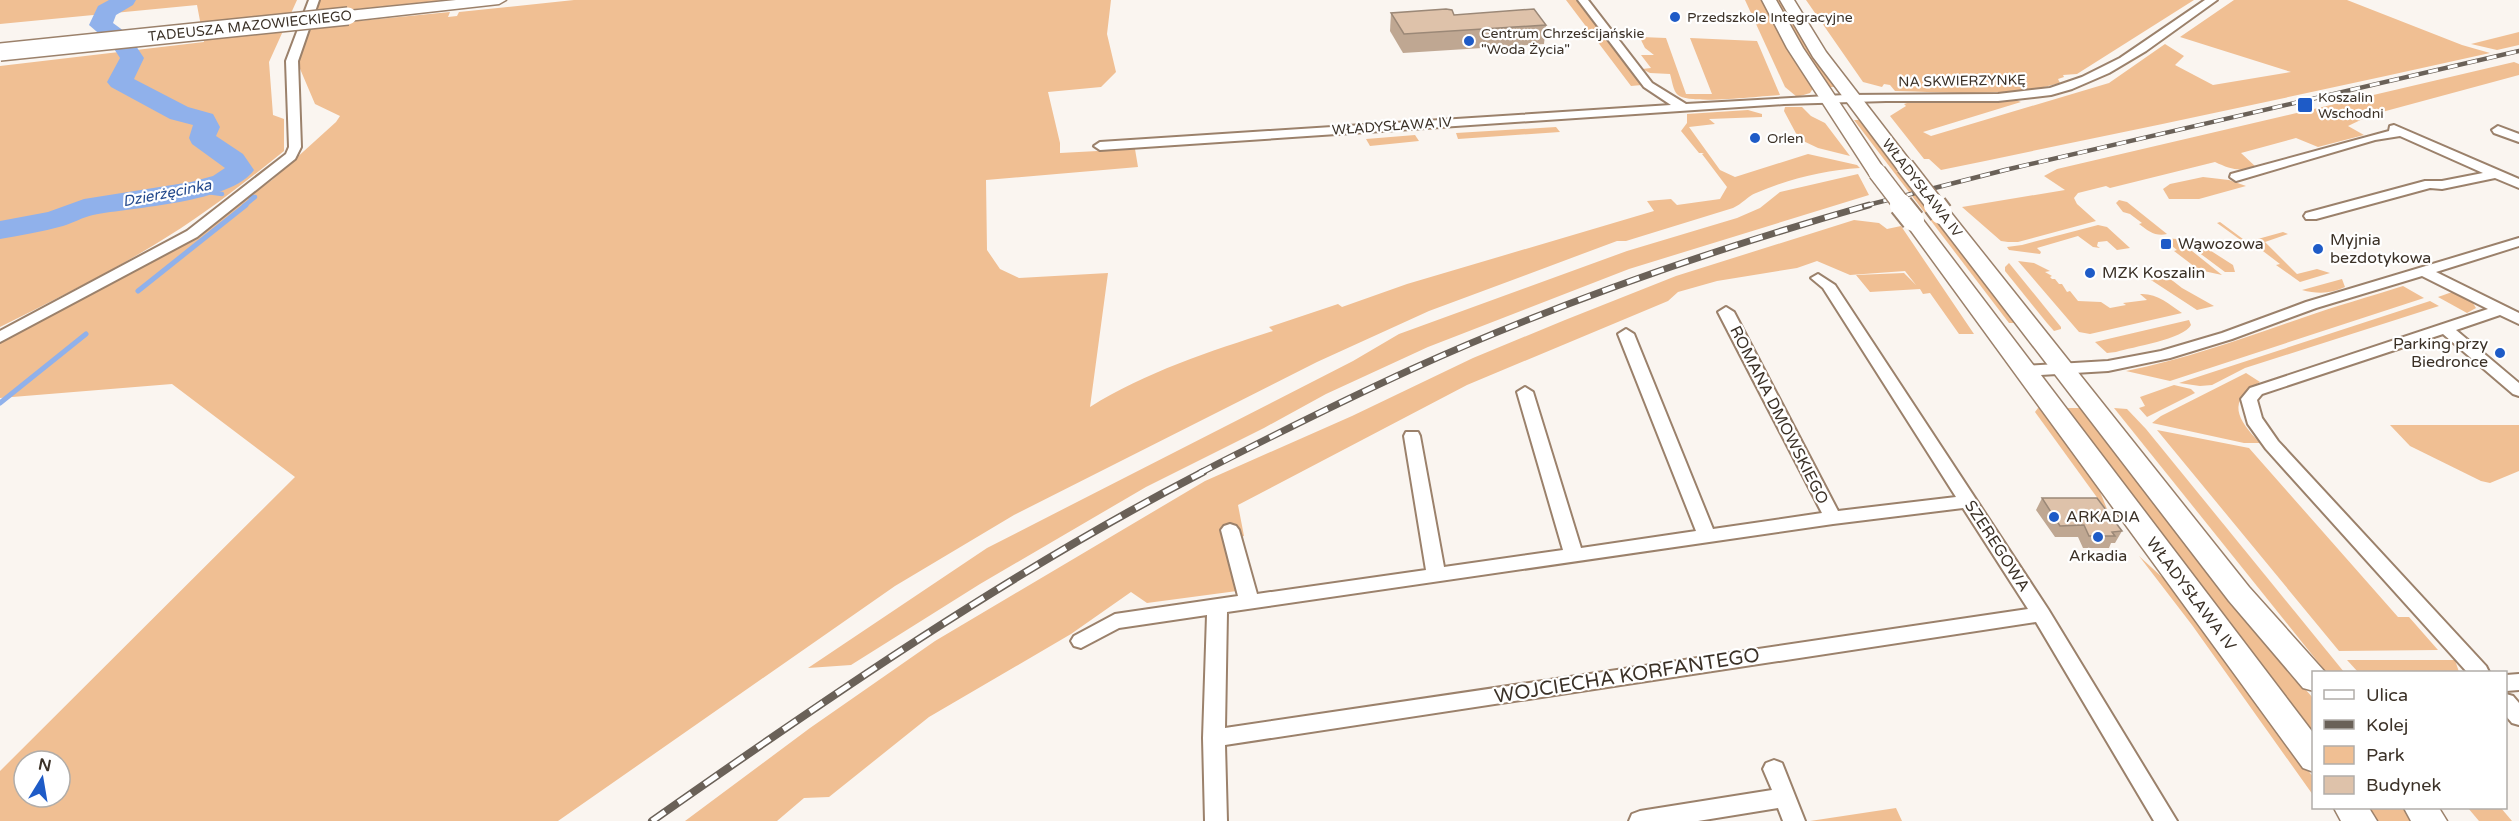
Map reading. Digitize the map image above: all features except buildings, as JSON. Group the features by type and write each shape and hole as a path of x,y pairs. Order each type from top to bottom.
{"main road":[{"name":"TADEUSZA MAZOWIECKIEGO","path":"0,52 499,0"},
{"name":"WŁADYSŁAWA IV","path":"1769,0 1795,48 1877,172 2312,758"},
{"name":"WŁADYSŁAWA IV","path":"1787,0 1816,51 1852,98 2240,594 2312,679"}],"street":[{"path":"0,337 192,234 291,156 295,147 292,61 314,0"},
{"path":"1584,0 1648,85 1683,107"},
{"name":"NA SKWIERZYNKĘ","path":"1830,98 2018,96 2066,88 2091,79 2212,0"},
{"name":"WŁADYSŁAWA IV","path":"1100,146 1830,98"},
{"path":"2387,126 2519,184"},
{"path":"2498,130 2519,138"},
{"path":"2236,177 2373,137 2402,132"},
{"path":"2311,216 2430,184 2442,185 2497,174"},
{"path":"2025,371 2115,365 2164,355 2227,336 2312,304 2519,242"},
{"path":"2425,272 2519,319"},
{"name":"SZEREGOWA","path":"1818,278 1828,285 2041,614 2166,821"},
{"path":"2478,671 2272,445 2256,426 2250,412 2249,399 2256,391 2501,310"},
{"name":"ROMANA DMOWSKIEGO","path":"1726,312 1833,518"},
{"path":"2445,329 2519,392"},
{"path":"1626,334 1707,536"},
{"path":"1525,392 1574,555"},
{"path":"1413,436 1436,575"},
{"name":"ROMANA DMOWSKIEGO","path":"1081,641 1115,621 1833,518 1968,501"},
{"path":"1230,531 1249,602"},
{"path":"1216,821 1214,738 1217,607"},
{"name":"WOJCIECHA KORFANTEGO","path":"1214,738 2041,614"},
{"path":"2507,704 2519,717"},
{"path":"1774,769 1794,820"},
{"path":"1640,821 1786,797"}],"green space":[{"path":"0,0 297,0 269,62 273,115 284,119 284,151 171,235 97,277 0,327 0,66 204,42 197,5 0,24"},
{"path":"320,0 447,0 316,13"},
{"path":"574,0 1111,0 1107,34 1116,72 1101,87 1048,92 1060,143 1060,153 1135,149 1138,167 986,180 987,250 1000,269 1019,278 1108,273 1090,407 1156,373 1273,331 1269,327 1338,304 1342,307 1407,284 1654,211 1647,201 1671,199 1677,205 1720,199 1727,187 1702,154 1704,153 1699,153 1681,131 1687,123 1687,114 1748,110 1762,114 1762,117 1709,119 1715,124 1689,127 1720,170 1735,177 1808,154 1857,165 1860,168 1794,179 1753,194 1733,208 1626,241 1617,241 1429,311 1317,362 1014,515 895,586 558,821 0,821 0,771 12,759 12,809 72,809 72,749 22,749 295,477 172,384 0,398 0,342 177,249 272,180 336,122 340,116 315,104 295,57 307,26 450,12 448,17 457,16 459,12"},
{"path":"1566,0 1576,0 1614,50 1622,56 1619,57 1642,85 1631,86"},
{"path":"1745,0 1762,0 1814,87 1810,93 1797,97 1785,87"},
{"path":"1775,0 1781,0 1808,49 1836,87 1829,87 1809,59"},
{"path":"1806,0 2194,0 2077,74 2063,75 2064,77 2058,79 2060,83 2020,91 1978,93 1895,91 1890,85 1884,84 1882,87 1863,82"},
{"path":"2234,0 2347,0 2462,45 2490,53 1941,170 1929,159 1924,159 1890,116 1907,103 1985,103 2016,100 2021,102 1923,132 1931,136 2109,83 2165,44 2184,56 2175,65 2213,85 2291,72 2180,37"},
{"path":"2519,32 2519,45 2497,50 2471,44"},
{"path":"1616,36 1666,38 1686,94 1712,94 1690,38 1757,41 1780,95 1711,100 1685,98 1676,93 1670,74 1650,73 1642,69 1651,68 1641,55 1654,55 1645,48 1640,38"},
{"path":"2514,62 2519,64 2519,75 2371,115 2348,126 2364,135 2318,147 2296,138 2241,153 2256,167 2235,169 2215,162 2110,188 2106,186 2078,193 2074,198 2077,204 2096,221 2018,242 2001,241 1962,207 2065,190 2044,176 2057,169"},
{"path":"1785,107 1802,107 1811,116 1825,123 1850,156 1818,148 1799,139 1784,111"},
{"path":"1854,120 1861,120 2018,323 2009,323"},
{"path":"1556,127 1560,132 1458,139 1456,133"},
{"path":"1415,135 1419,141 1370,146 1366,139"},
{"path":"1858,174 1869,195 1629,269 1428,347 1326,394 1146,487 980,584 851,665 808,668 987,548 1353,361 1399,334 1627,251 1737,218 1760,208 1780,192"},
{"path":"2203,177 2229,180 2246,186 2199,199 2169,199 2163,189 2170,184"},
{"path":"2119,200 2127,202 2167,234 2156,234 2146,229 2130,214 2123,212 2116,203"},
{"path":"1854,220 1879,223 1887,229 1901,226 1974,334 1959,334 1930,293 1923,294 1920,289 1870,292 1856,275 1904,273 1916,285 1905,271 1850,275 1817,261 1797,268 1717,281 1678,292 1668,301 1467,385 1238,505 1244,536 1224,541 1237,578 1237,591 1147,603 1131,592 1071,634 929,717 829,797 804,798 777,821 685,821 810,728 935,641 1205,481 1352,416 1473,358 1565,320 1676,276"},
{"path":"2220,222 2247,242 2283,232 2288,234 2265,242 2297,274 2317,269 2330,273 2300,282 2276,265 2280,264 2255,245 2249,246 2217,223"},
{"path":"2098,225 2107,227 2130,248 2117,250 2107,241 2098,242 2097,246 2100,248 2093,247 2078,236 2037,248 2040,254 2009,250 2007,247 2022,245"},
{"path":"2162,238 2177,239 2222,275 2199,270 2174,251 2177,250"},
{"path":"2201,242 2233,265 2235,272 2225,272 2186,243"},
{"path":"2018,261 2034,263 2050,271 2045,272 2062,284 2067,292 2070,291 2078,301 2101,302 2110,308 2126,305 2123,303 2147,300 2140,294 2146,294 2162,300 2182,313 2090,334 2079,332"},
{"path":"2009,263 2061,329 2054,331 2005,271"},
{"path":"2152,274 2164,274 2182,288 2214,306 2197,310 2151,280 2155,278"},
{"path":"2342,279 2345,287 2334,291 2319,293 2302,290"},
{"path":"2403,286 2424,298 2170,381 2126,371 2193,354"},
{"path":"2455,291 2471,300 2476,308 2467,313 2438,297"},
{"path":"2430,301 2439,306 2245,368 2212,385 2179,383"},
{"path":"2189,320 2191,325 2179,334 2116,352 2107,353 2095,342"},
{"path":"2246,373 2260,382 2242,396 2239,411 2246,426 2260,443 2244,443 2152,423 2161,416"},
{"path":"2174,385 2191,389 2195,393 2147,417 2139,408 2145,406 2140,397"},
{"path":"2038,408 2043,409 2095,479 2109,514 2035,412"},
{"path":"2064,408 2082,408 2262,640 2312,697 2312,738"},
{"path":"2114,408 2127,409 2146,429 2343,671 2325,671"},
{"path":"2390,425 2519,425 2519,471 2490,483 2481,481 2410,446"},
{"path":"2157,430 2249,448 2398,617 2409,617 2438,650 2339,651"},
{"path":"2139,556 2175,589 2312,776 2312,794 2192,625"},
{"path":"2347,660 2455,660 2459,671 2357,671"},
{"path":"1896,808 1902,821 1810,821"},
{"path":"2366,809 2406,809 2416,821 2375,821"},
{"path":"2469,809 2502,809 2512,821 2479,821"}],"waterway":[{"name":"Dzierżęcinka","path":"0,230 56,219 84,208 193,190 223,182 240,170 229,156 202,138 207,127 204,120 179,113 120,82 132,58 120,39 101,25 106,11 125,0"},
{"path":"193,190 222,194"},
{"path":"243,196 255,197 244,206"},
{"path":"138,291 246,205"},
{"path":"0,403 86,334"}],"railway":[{"path":"1864,206 2005,170 2519,51"},
{"path":"1200,473 1385,381 1524,321 1638,278 1869,205"},
{"path":"652,821 854,682 991,593 1131,511 1203,472"}],"place":[{"name":"Przedszkole Integracyjne","path":"1675,17"},
{"name":"Centrum Chrześcijańskie \"Woda Życia\"","path":"1469,41"},
{"name":"Koszalin Wschodni","path":"2305,105"},
{"name":"Orlen","path":"1755,138"},
{"name":"Wąwozowa","path":"2166,244"},
{"name":"Myjnia bezdotykowa","path":"2318,249"},
{"name":"MZK Koszalin","path":"2090,273"},
{"name":"Parking przy Biedronce","path":"2500,353"},
{"name":"ARKADIA","path":"2054,517"},
{"name":"Arkadia","path":"2098,537"}]}
